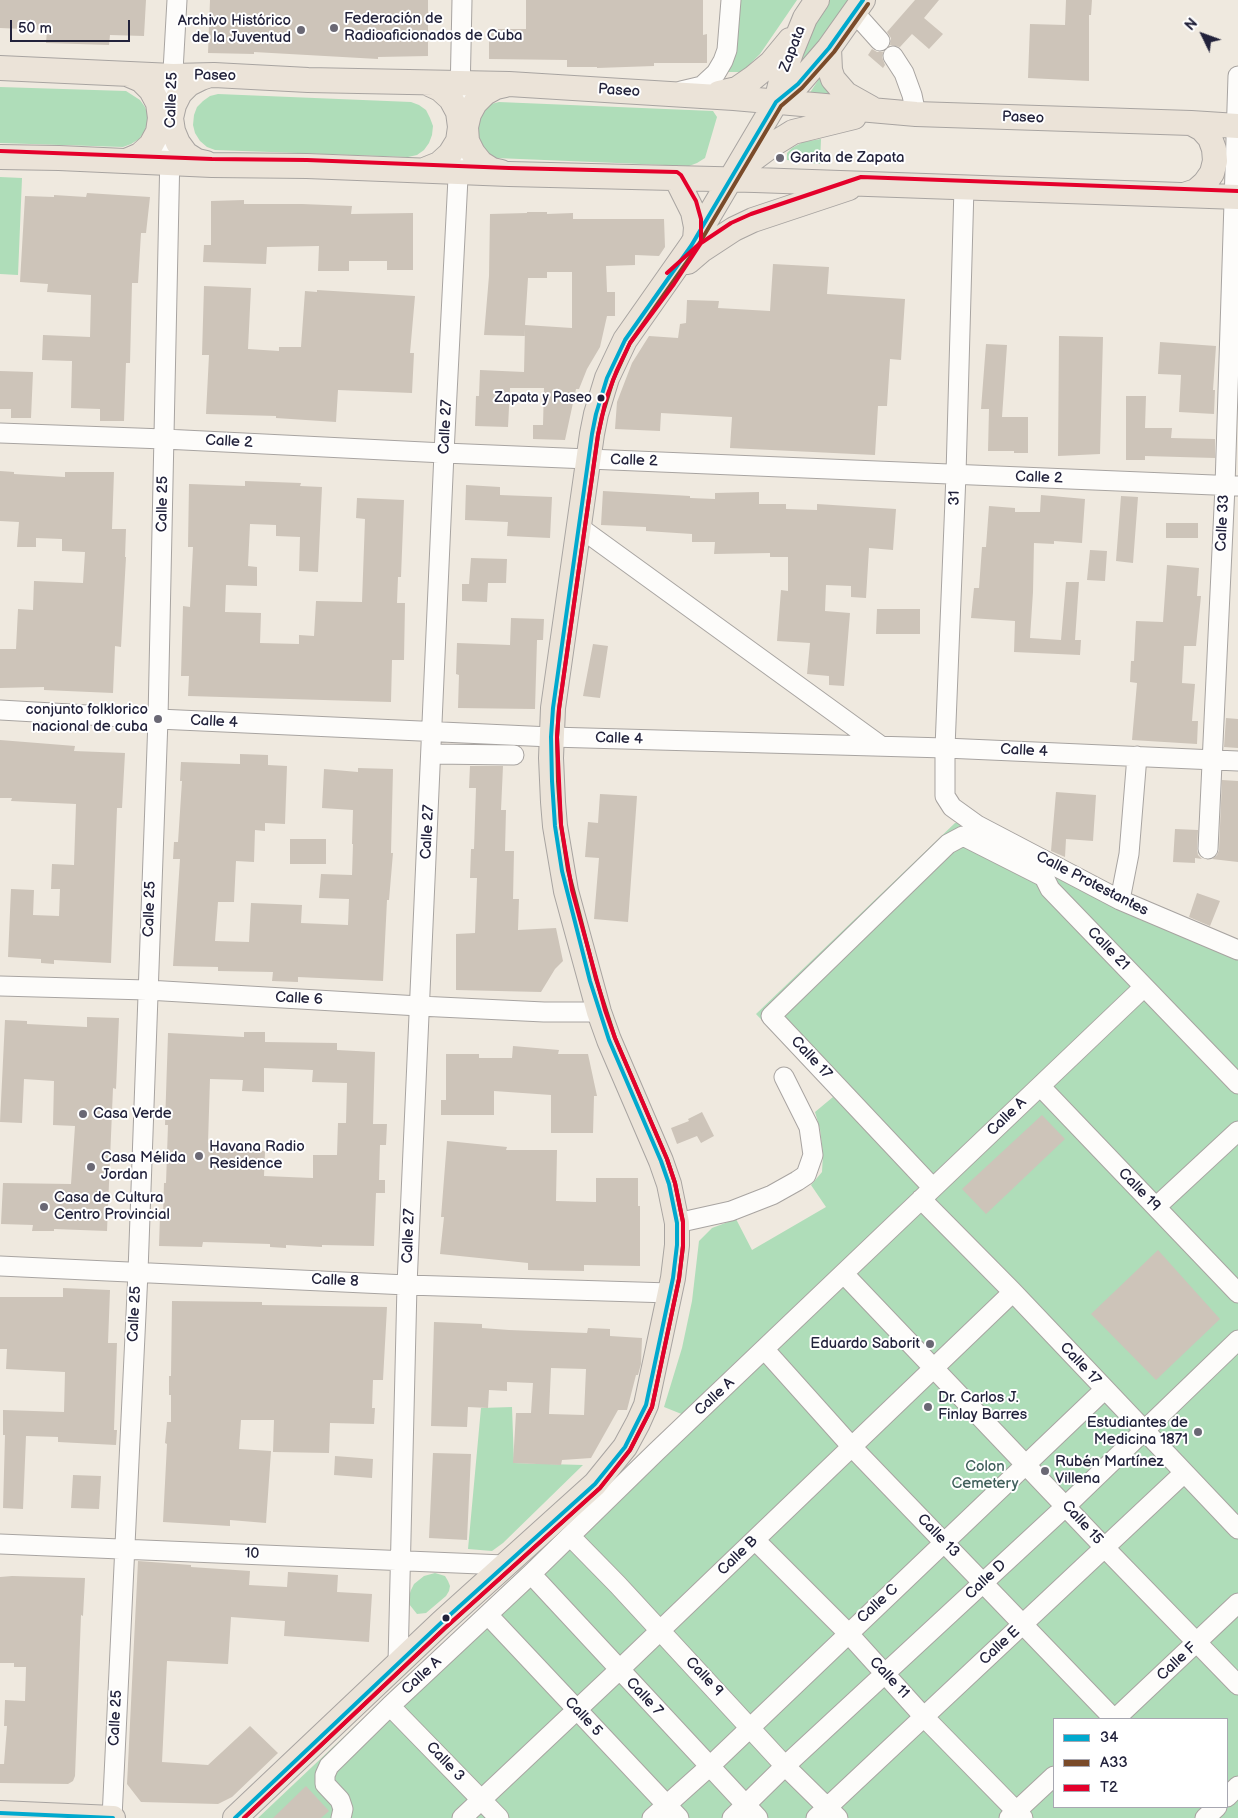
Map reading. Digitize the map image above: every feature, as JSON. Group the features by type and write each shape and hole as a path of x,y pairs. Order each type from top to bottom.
{"main road":[{"name":"Zapata","path":"776,102 798,84 829,48 858,6"},
{"path":"668,94 717,93 737,89 770,63 788,43 811,9"},
{"name":"Zapata","path":"235,1818 398,1663 595,1484 628,1442 646,1405 670,1294 677,1245 677,1223 669,1184 661,1161 609,1040 599,1012 562,871 555,826 552,781 551,738 553,708 596,414 611,367 625,340 669,280 695,240 776,102 792,50 811,9"},
{"path":"829,48 830,70 833,79 846,94 876,112"},
{"name":"Paseo","path":"0,68 172,76 214,75 318,80 509,84 776,102 876,112 1237,126"},
{"path":"126,161 140,155 151,145 158,132 160,118 158,103 151,90 141,80 127,74"},
{"path":"212,164 197,161 186,154 172,131 171,118 174,105 180,94 189,84 201,78 214,75"},
{"path":"424,170 440,164 450,154 458,141 460,127 458,112 451,99 440,89 427,83"},
{"path":"508,174 492,170 481,163 467,141 466,127 469,114 475,103 484,93 496,87 509,84"},
{"path":"732,179 756,156 793,132 823,123 876,112"},
{"path":"1184,195 1196,191 1205,183 1212,173 1215,161 1214,149 1210,138 1202,129 1191,123"},
{"path":"0,158 732,179 1236,197"},
{"path":"676,178 694,212 695,240"},
{"path":"669,280 702,250 734,229 753,220 862,184"},
{"path":"0,1813 112,1818"}],"street":[{"name":"Calle 25","path":"112,1818 138,1272 158,719 169,163 177,0"},
{"name":"Calle 27","path":"398,1663 407,1285 444,453 459,172 462,0"},
{"path":"668,94 702,86 716,73 727,50 731,0"},
{"path":"858,6 880,41"},
{"path":"893,56 904,73 916,114"},
{"name":"Calle 33","path":"1208,849 1212,760 1232,486 1238,76"},
{"name":"31","path":"952,807 944,796 944,748 956,474 964,187"},
{"name":"Calle 2","path":"0,433 164,438 444,453 1232,486"},
{"path":"579,527 881,746"},
{"name":"Calle 4","path":"0,710 551,738 944,748 1238,761"},
{"path":"432,754 509,762 519,735"},
{"path":"1120,900 1128,854 1137,756"},
{"name":"Calle Protestantes","path":"952,807 977,825 1120,900 1238,950"},
{"name":"Calle 21","path":"771,1016 948,844 963,836 1044,877 1050,889 1238,1084"},
{"name":"Calle 6","path":"0,986 147,990 544,1012 599,1012"},
{"name":"Calle A","path":"341,1818 343,1808 340,1800 325,1784 325,1775 329,1766 1144,987"},
{"name":"Calle 17","path":"771,1016 1013,1292 1238,1529"},
{"path":"677,1223 731,1212 772,1195 806,1175 813,1155 809,1126 784,1078"},
{"name":"Calle 19","path":"1040,1086 1238,1293"},
{"path":"1156,1207 1238,1131"},
{"name":"Calle 8","path":"0,1266 407,1285 670,1294"},
{"name":"Calle 15","path":"844,1274 1104,1548 1238,1684"},
{"name":"Calle B","path":"462,1818 934,1370 1013,1292"},
{"name":"Calle D","path":"732,1818 752,1812 785,1766 1066,1506 1238,1340"},
{"name":"Calle 13","path":"765,1350 852,1447 1113,1718"},
{"name":"Calle C","path":"652,1818 673,1811 709,1767 1104,1390"},
{"name":"Calle E","path":"827,1814 924,1716 1184,1473"},
{"name":"Calle 9","path":"570,1536 750,1727 827,1814"},
{"name":"Calle 11","path":"755,1540 848,1633 1016,1816"},
{"name":"10","path":"0,1544 401,1559 504,1565"},
{"name":"Calle 7","path":"531,1574 752,1812"},
{"name":"Calle F","path":"1115,1718 1238,1604"},
{"name":"Calle 5","path":"488,1615 673,1811"},
{"name":"Calle 3","path":"390,1706 499,1818"},
{"path":"1016,1816 1053,1777"},
{"path":"1228,1796 1238,1786"}],"green space":[{"path":"739,0 797,0 760,54 742,72 724,72"},
{"path":"827,0 852,0 791,79 811,23"},
{"path":"823,73 834,98 807,97"},
{"path":"0,87 126,91 140,100 145,107 148,115 147,124 139,139 123,147 0,143"},
{"path":"218,94 411,102 426,110 433,126 432,135 424,150 417,155 408,157 215,150 207,147 200,141 193,125 197,107 210,96"},
{"path":"499,102 713,111 717,117 705,158 689,166 496,158 480,149 474,124 483,109"},
{"path":"821,139 820,164 787,160 787,153 792,148 803,142"},
{"path":"0,177 22,178 18,275 0,274"},
{"name":"Colon Cemetery","path":"955,823 959,823 1238,954 1238,1818 258,1818 684,1415 664,1407 682,1348 692,1301 699,1241 712,1228 736,1219 752,1250 826,1207 811,1185 822,1172 823,1154 820,1129 815,1112 833,1097 861,1125 756,1014"},
{"path":"512,1407 514,1463 583,1465 503,1543 492,1551 468,1549 481,1408"},
{"path":"435,1573 445,1576 450,1586 449,1591 446,1596 426,1613 417,1614 409,1604 408,1599 411,1590 414,1584 424,1576"}],"building":[{"path":"0,0 146,0 144,36 110,35 109,45 46,43 47,30 0,28"},
{"path":"210,0 428,0 428,56 378,57 378,59 254,52 254,54 208,53"},
{"path":"526,0 703,0 703,35 707,34 707,63 654,63 654,66 597,68 567,67 567,60 489,59 489,29 526,29"},
{"path":"915,0 939,0 924,18 943,34 929,49 912,34 900,47 890,45 891,38 887,32"},
{"path":"1066,0 1092,0 1091,15 1089,15 1089,81 1028,78 1030,24 1065,25"},
{"path":"872,49 877,52 883,52 882,57 885,65 883,68 868,55"},
{"path":"87,193 150,197 146,233 141,233 138,283 132,283 130,363 126,363 124,421 100,421 100,409 71,408 72,361 42,360 43,335 90,337 91,295 47,292 48,284 20,282 25,196 86,197"},
{"path":"244,200 244,204 352,206 351,214 413,213 413,270 387,270 387,261 349,261 349,271 318,271 319,246 267,247 266,264 203,262 204,245 211,245 211,201"},
{"path":"547,212 547,214 573,213 573,219 664,219 665,247 659,256 635,255 635,265 606,266 607,292 615,292 615,316 607,316 600,347 587,369 579,389 576,389 565,440 533,439 533,425 543,425 544,388 510,388 508,427 475,426 476,396 479,396 480,370 524,372 525,336 484,335 489,276 490,214","holes":["547,272 572,272 572,328 525,325 528,278 547,278"]},
{"path":"773,264 829,267 827,294 905,299 901,360 890,359 887,406 878,406 875,455 730,448 732,417 661,413 660,431 615,429 617,402 632,363 649,336 678,338 680,324 686,323 687,300 719,301 718,308 770,311"},
{"path":"204,286 251,288 248,349 279,351 279,347 301,347 305,291 317,292 317,290 415,296 410,353 414,353 412,393 338,390 336,422 276,418 276,416 206,414 209,355 202,355"},
{"path":"1059,336 1103,337 1100,454 1058,456"},
{"path":"1160,342 1216,346 1213,390 1215,390 1214,414 1179,412 1181,375 1158,374"},
{"path":"986,344 1007,345 1002,417 1028,417 1028,453 988,451 989,409 981,409"},
{"path":"0,371 33,372 31,418 11,418 11,409 0,409"},
{"path":"1126,396 1146,396 1145,428 1172,428 1171,438 1215,439 1215,458 1145,456 1145,460 1126,460"},
{"path":"0,471 14,472 14,474 65,477 65,472 114,472 112,529 126,529 126,557 121,647 115,646 113,693 44,690 44,687 0,688 0,649 16,649 18,609 33,610 34,581 83,583 85,552 62,551 62,539 36,538 36,547 17,547 19,522 0,521"},
{"path":"245,481 301,483 300,486 322,487 318,572 299,571 300,537 276,536 276,525 250,524 248,566 257,567 257,586 226,585 225,612 261,613 260,643 299,644 299,635 314,636 316,601 362,602 365,519 356,518 357,498 404,500 401,577 398,577 397,603 405,603 404,660 392,660 391,702 188,696 189,676 181,676 183,606 190,607 193,547 188,547 189,484 245,486"},
{"path":"466,485 500,487 500,495 552,497 550,538 507,536 508,522 465,520"},
{"path":"603,491 715,499 715,493 759,492 759,504 786,504 786,509 817,510 817,504 896,509 893,550 869,548 866,598 851,597 851,586 826,585 825,611 850,613 844,686 829,685 829,676 807,674 810,643 777,641 781,590 788,591 788,557 770,557 770,553 714,554 715,542 692,542 692,534 646,531 646,527 601,525"},
{"path":"1041,495 1085,499 1082,543 1054,541 1054,544 1034,543 1030,638 1061,640 1066,582 1079,582 1075,640 1081,640 1080,655 1014,652 1015,621 971,618 974,588 979,588 982,547 986,547 989,506 1015,508 1015,512 1040,512"},
{"path":"1121,496 1138,497 1133,563 1116,561"},
{"path":"1166,523 1198,523 1198,538 1166,538"},
{"path":"1090,550 1107,551 1105,581 1087,580"},
{"path":"471,558 507,559 506,583 488,583 487,602 462,601 462,584 469,584"},
{"path":"1167,565 1199,568 1197,596 1201,596 1196,646 1184,646 1182,683 1195,684 1192,721 1198,721 1197,744 1132,740 1137,683 1130,682 1131,661 1134,661 1136,621 1163,622"},
{"path":"877,609 920,609 920,634 876,634"},
{"path":"511,618 544,619 543,640 537,640 535,709 458,708 459,675 456,674 457,643 510,645"},
{"path":"593,644 608,646 600,698 583,696"},
{"path":"1226,718 1238,719 1238,748 1224,747"},
{"path":"0,740 75,746 74,751 125,753 122,808 117,808 111,963 54,960 54,964 41,963 41,959 8,957 11,889 34,890 33,915 59,916 60,889 51,889 52,864 74,865 76,804 11,801 12,798 0,798"},
{"path":"240,754 268,755 268,765 287,766 285,824 265,823 265,831 255,830 254,862 236,861 234,902 218,902 215,941 249,942 251,903 302,905 301,923 348,925 349,899 319,898 321,874 352,875 353,810 322,808 324,769 358,772 358,768 393,769 391,853 393,853 389,900 387,900 383,981 298,977 298,982 272,981 273,972 218,971 218,967 173,966 180,859 173,859 174,842 178,842 182,781 180,781 181,762 240,764"},
{"path":"470,766 503,766 501,810 506,810 505,851 514,851 513,899 519,899 518,930 556,928 563,961 555,969 541,992 456,990 456,934 475,933 477,878 470,878 471,849 474,849 476,788 469,788"},
{"path":"1222,780 1238,781 1238,862 1212,859 1219,850"},
{"path":"1056,792 1096,795 1093,841 1066,839 1065,857 1051,851"},
{"path":"600,794 637,796 628,922 594,919 599,858 585,857 588,822 598,823"},
{"path":"1175,829 1198,830 1197,849 1198,855 1202,859 1195,858 1195,863 1173,862"},
{"path":"290,839 326,839 326,864 290,864"},
{"path":"1197,893 1220,901 1210,926 1189,917"},
{"path":"87,1017 119,1018 116,1089 113,1088 107,1231 54,1229 54,1231 32,1231 33,1225 1,1224 3,1183 71,1184 75,1126 53,1125 54,1081 24,1079 22,1123 0,1122 5,1020 27,1021 27,1024 87,1027"},
{"path":"244,1032 265,1032 265,1042 337,1043 337,1050 375,1052 373,1124 387,1124 386,1145 380,1145 379,1180 385,1180 385,1193 376,1193 374,1246 322,1245 322,1247 286,1245 286,1248 270,1247 270,1244 203,1242 202,1247 159,1246 160,1216 163,1216 164,1183 166,1183 168,1125 165,1125 168,1033 244,1037","holes":["264,1068 313,1070 312,1082 347,1083 346,1123 338,1123 337,1155 313,1155 313,1178 264,1176 265,1151 232,1150 233,1144 208,1143 210,1079 243,1080 242,1091 264,1092"]},
{"path":"513,1046 559,1050 558,1054 588,1054 597,1096 594,1096 593,1133 551,1133 551,1095 494,1091 494,1115 441,1115 441,1100 446,1100 446,1054 479,1054 479,1058 512,1058"},
{"path":"702,1112 714,1136 701,1143 697,1136 677,1144 671,1128 689,1121 688,1119"},
{"path":"1042,1115 1065,1139 986,1214 962,1189"},
{"path":"447,1141 507,1147 506,1150 557,1150 556,1201 596,1202 596,1178 638,1178 640,1266 584,1265 584,1271 528,1270 528,1263 440,1254 444,1217 441,1217"},
{"path":"1158,1250 1220,1319 1156,1380 1091,1314"},
{"path":"63,1288 110,1290 108,1343 117,1343 114,1430 117,1430 116,1445 58,1442 58,1437 26,1436 23,1509 3,1508 5,1435 3,1435 3,1410 64,1412 65,1372 6,1369 7,1349 0,1349 0,1297 63,1297"},
{"path":"172,1301 262,1302 262,1305 387,1307 383,1380 373,1380 372,1408 375,1408 374,1424 330,1423 329,1453 273,1452 274,1420 241,1420 239,1449 271,1451 266,1523 230,1520 230,1526 163,1522 167,1444 165,1443 167,1422 171,1422 169,1376 171,1376"},
{"path":"434,1322 482,1324 482,1328 509,1330 587,1333 588,1328 610,1329 610,1336 642,1338 641,1364 638,1375 636,1375 627,1410 618,1410 591,1458 562,1460 561,1465 513,1463 516,1413 531,1413 533,1383 507,1382 507,1391 489,1390 488,1408 468,1407 467,1427 431,1426","holes":["551,1368 586,1369 584,1415 549,1414"]},
{"path":"433,1453 471,1454 467,1540 429,1538"},
{"path":"335,1456 373,1459 372,1478 334,1475"},
{"path":"73,1475 101,1476 99,1509 71,1508"},
{"path":"138,1561 250,1571 249,1585 287,1587 288,1572 338,1575 337,1592 372,1594 369,1642 284,1636 285,1621 231,1617 228,1664 167,1661 162,1762 208,1765 250,1726 278,1753 232,1797 218,1804 141,1802 127,1784"},
{"path":"0,1577 85,1578 83,1616 81,1615 75,1776 73,1781 68,1784 0,1783 0,1764 4,1764 7,1726 4,1726 5,1700 25,1701 26,1667 14,1667 14,1663 0,1663"},
{"path":"306,1786 329,1811 321,1818 273,1818"}],"transit line":[{"name":"34","path":"235,1818 441,1623 595,1484 625,1447 646,1405 673,1278 677,1245 677,1223 669,1184 661,1161 609,1040 590,981 562,871 555,826 552,781 551,737 553,708 592,434 607,378 625,340 691,246 776,102 798,84 829,48 863,0"},
{"name":"A33","path":"244,1818 445,1628 600,1488 630,1450 652,1407 679,1279 683,1246 683,1222 675,1183 667,1159 615,1038 596,979 568,870 561,825 558,781 557,737 559,709 598,435 613,380 630,343 696,249 781,106 802,88 834,52 868,4"},
{"name":"T2","path":"0,151 677,172 681,175 696,201 701,219 701,243 674,284 630,343 606,399 598,435 559,709 557,737 561,825 572,890 605,1010 615,1038 667,1159 675,1183 683,1222 683,1246 679,1279 652,1407 630,1450 600,1488 445,1628 244,1818"},
{"name":"T2","path":"667,273 698,245 731,223 751,214 861,177 1238,191"},
{"name":"34","path":"0,1813 113,1818"}],"place":[{"name":"Federación de Radioaficionados de Cuba","path":"334,28"},
{"name":"Archivo Histórico de la Juventud","path":"301,30"},
{"name":"Garita de Zapata","path":"780,158"},
{"name":"Zapata y Paseo","path":"601,398"},
{"name":"conjunto folklorico nacional de cuba","path":"158,719"},
{"name":"Casa Verde","path":"83,1114"},
{"name":"Havana Radio Residence","path":"199,1156"},
{"name":"Casa Mélida Jordan","path":"91,1167"},
{"name":"Casa de Cultura Centro Provincial","path":"44,1207"},
{"name":"Eduardo Saborit","path":"930,1344"},
{"name":"Dr. Carlos J. Finlay Barres","path":"928,1407"},
{"name":"Estudiantes de Medicina 1871","path":"1198,1432"},
{"name":"Rubén Martínez Villena","path":"1045,1471"}]}
